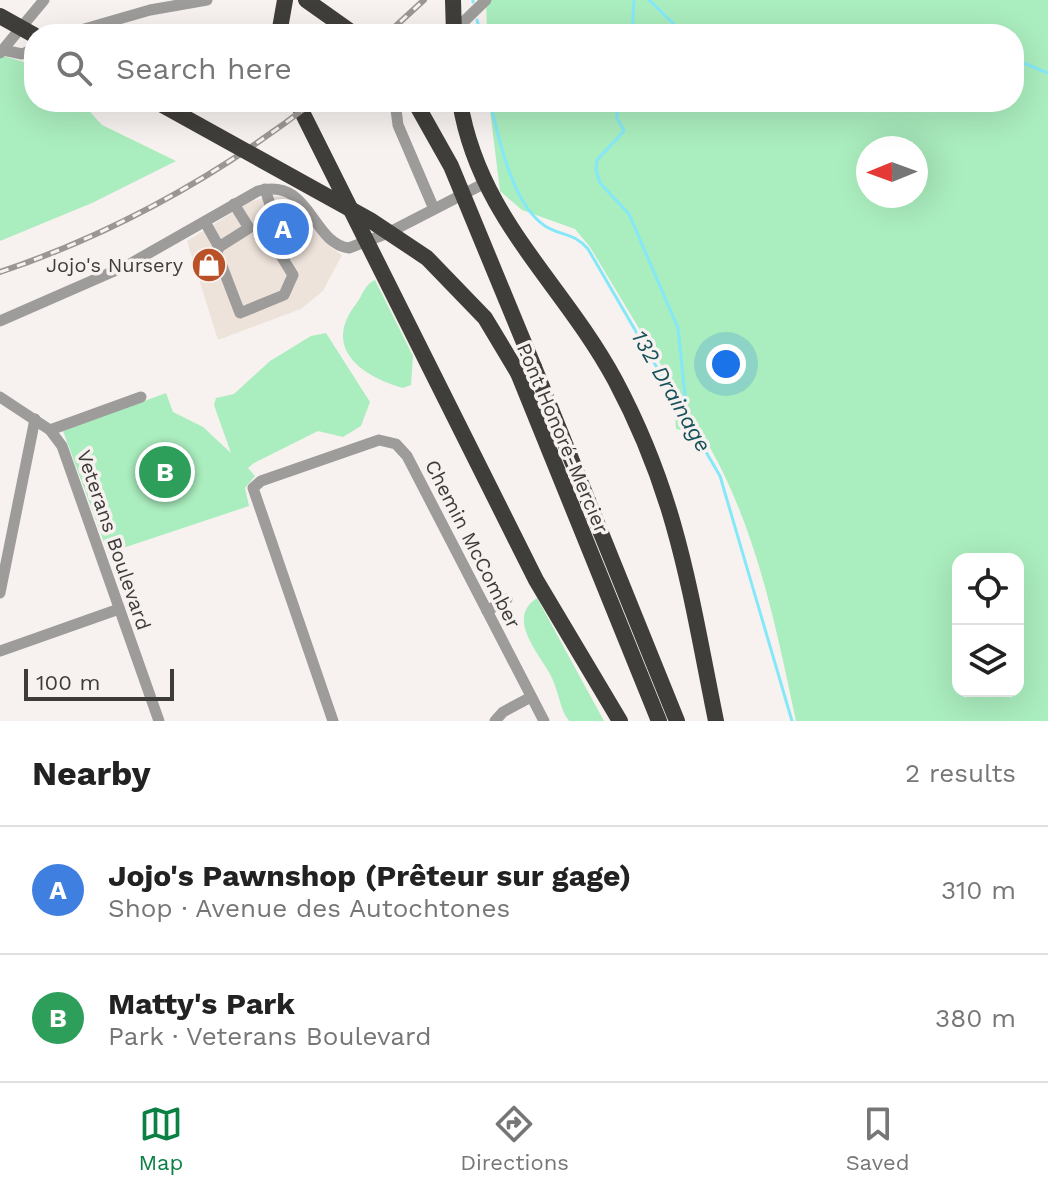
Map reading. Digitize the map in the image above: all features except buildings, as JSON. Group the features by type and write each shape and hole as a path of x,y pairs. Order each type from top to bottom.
{"highway":[{"path":"280,24 284,0"},
{"path":"306,0 340,24"},
{"path":"453,0 453,24"},
{"path":"0,16 24,29"},
{"name":"Pont Honoré-Mercier","path":"175,112 418,250 471,301 518,373 659,721"},
{"path":"302,112 536,580 620,721"},
{"name":"Pont Honoré-Mercier","path":"421,112 451,166 677,721"},
{"path":"463,112 485,183 514,237 604,361 651,453 685,557 716,721"}],"street":[{"path":"24,24 44,0"},
{"path":"102,24 150,10 207,0"},
{"path":"462,24 486,0"},
{"path":"1,52 24,24"},
{"path":"1,52 24,53"},
{"path":"396,112 398,125 434,209"},
{"path":"0,321 101,279 265,189 278,189 296,198 341,246 366,243 485,183"},
{"path":"234,204 249,228 219,247 217,253 240,313 284,295 293,275 269,236 275,220 265,189"},
{"path":"205,222 219,247"},
{"name":"Veterans Boulevard","path":"0,397 50,430 62,446 159,721"},
{"path":"50,430 141,397"},
{"path":"0,593 35,419"},
{"name":"Chemin McComber","path":"333,721 254,501 254,485 375,441 396,444 407,456 544,721"},
{"path":"487,611 507,599"},
{"path":"0,651 119,609"},
{"path":"495,721 503,712 531,697"}],"shaded area":[{"path":"267,196 283,197 297,205 329,246 342,255 323,291 301,309 218,340 187,241 248,203"}],"green space":[{"path":"486,0 1048,0 1048,721 796,721 761,573 720,467 702,434 676,429 674,398 667,375 590,247 575,229 522,210 500,191 490,112 1024,112 1024,24 487,24"},
{"path":"0,55 24,62 24,112 90,112 102,125 176,161 92,203 0,241"},
{"path":"375,280 413,356 411,385 403,388 361,368 345,347 343,334 347,320 366,287"},
{"path":"326,333 370,402 361,426 343,437 318,431 254,463 248,468 255,476 245,488 249,506 108,553 63,431 166,393 173,412 203,427 231,453 214,405 216,398 234,394 270,361 311,336"},
{"path":"537,598 604,721 569,721 565,715 552,679 532,646 524,625 528,606"}],"waterway":[{"path":"633,24 634,0"},
{"path":"649,0 674,24"},
{"name":"132 Drainage","path":"477,20 478,24"},
{"path":"1024,63 1048,73"},
{"name":"132 Drainage","path":"492,112 508,170 524,203 545,226 573,237 588,249 720,476 792,721"},
{"path":"617,112 624,131 597,160 596,170 600,183 629,214 678,328 687,414"}],"railway":[{"path":"398,24 424,0"},
{"path":"0,272 83,240 164,200 240,154 300,112"}],"place":[{"name":"Jojo's Pawnshop (Prêteur sur gage)","path":"283,229"},
{"name":"Jojo's Nursery","path":"209,265"},
{"name":"Matty's Park","path":"165,472"}]}
